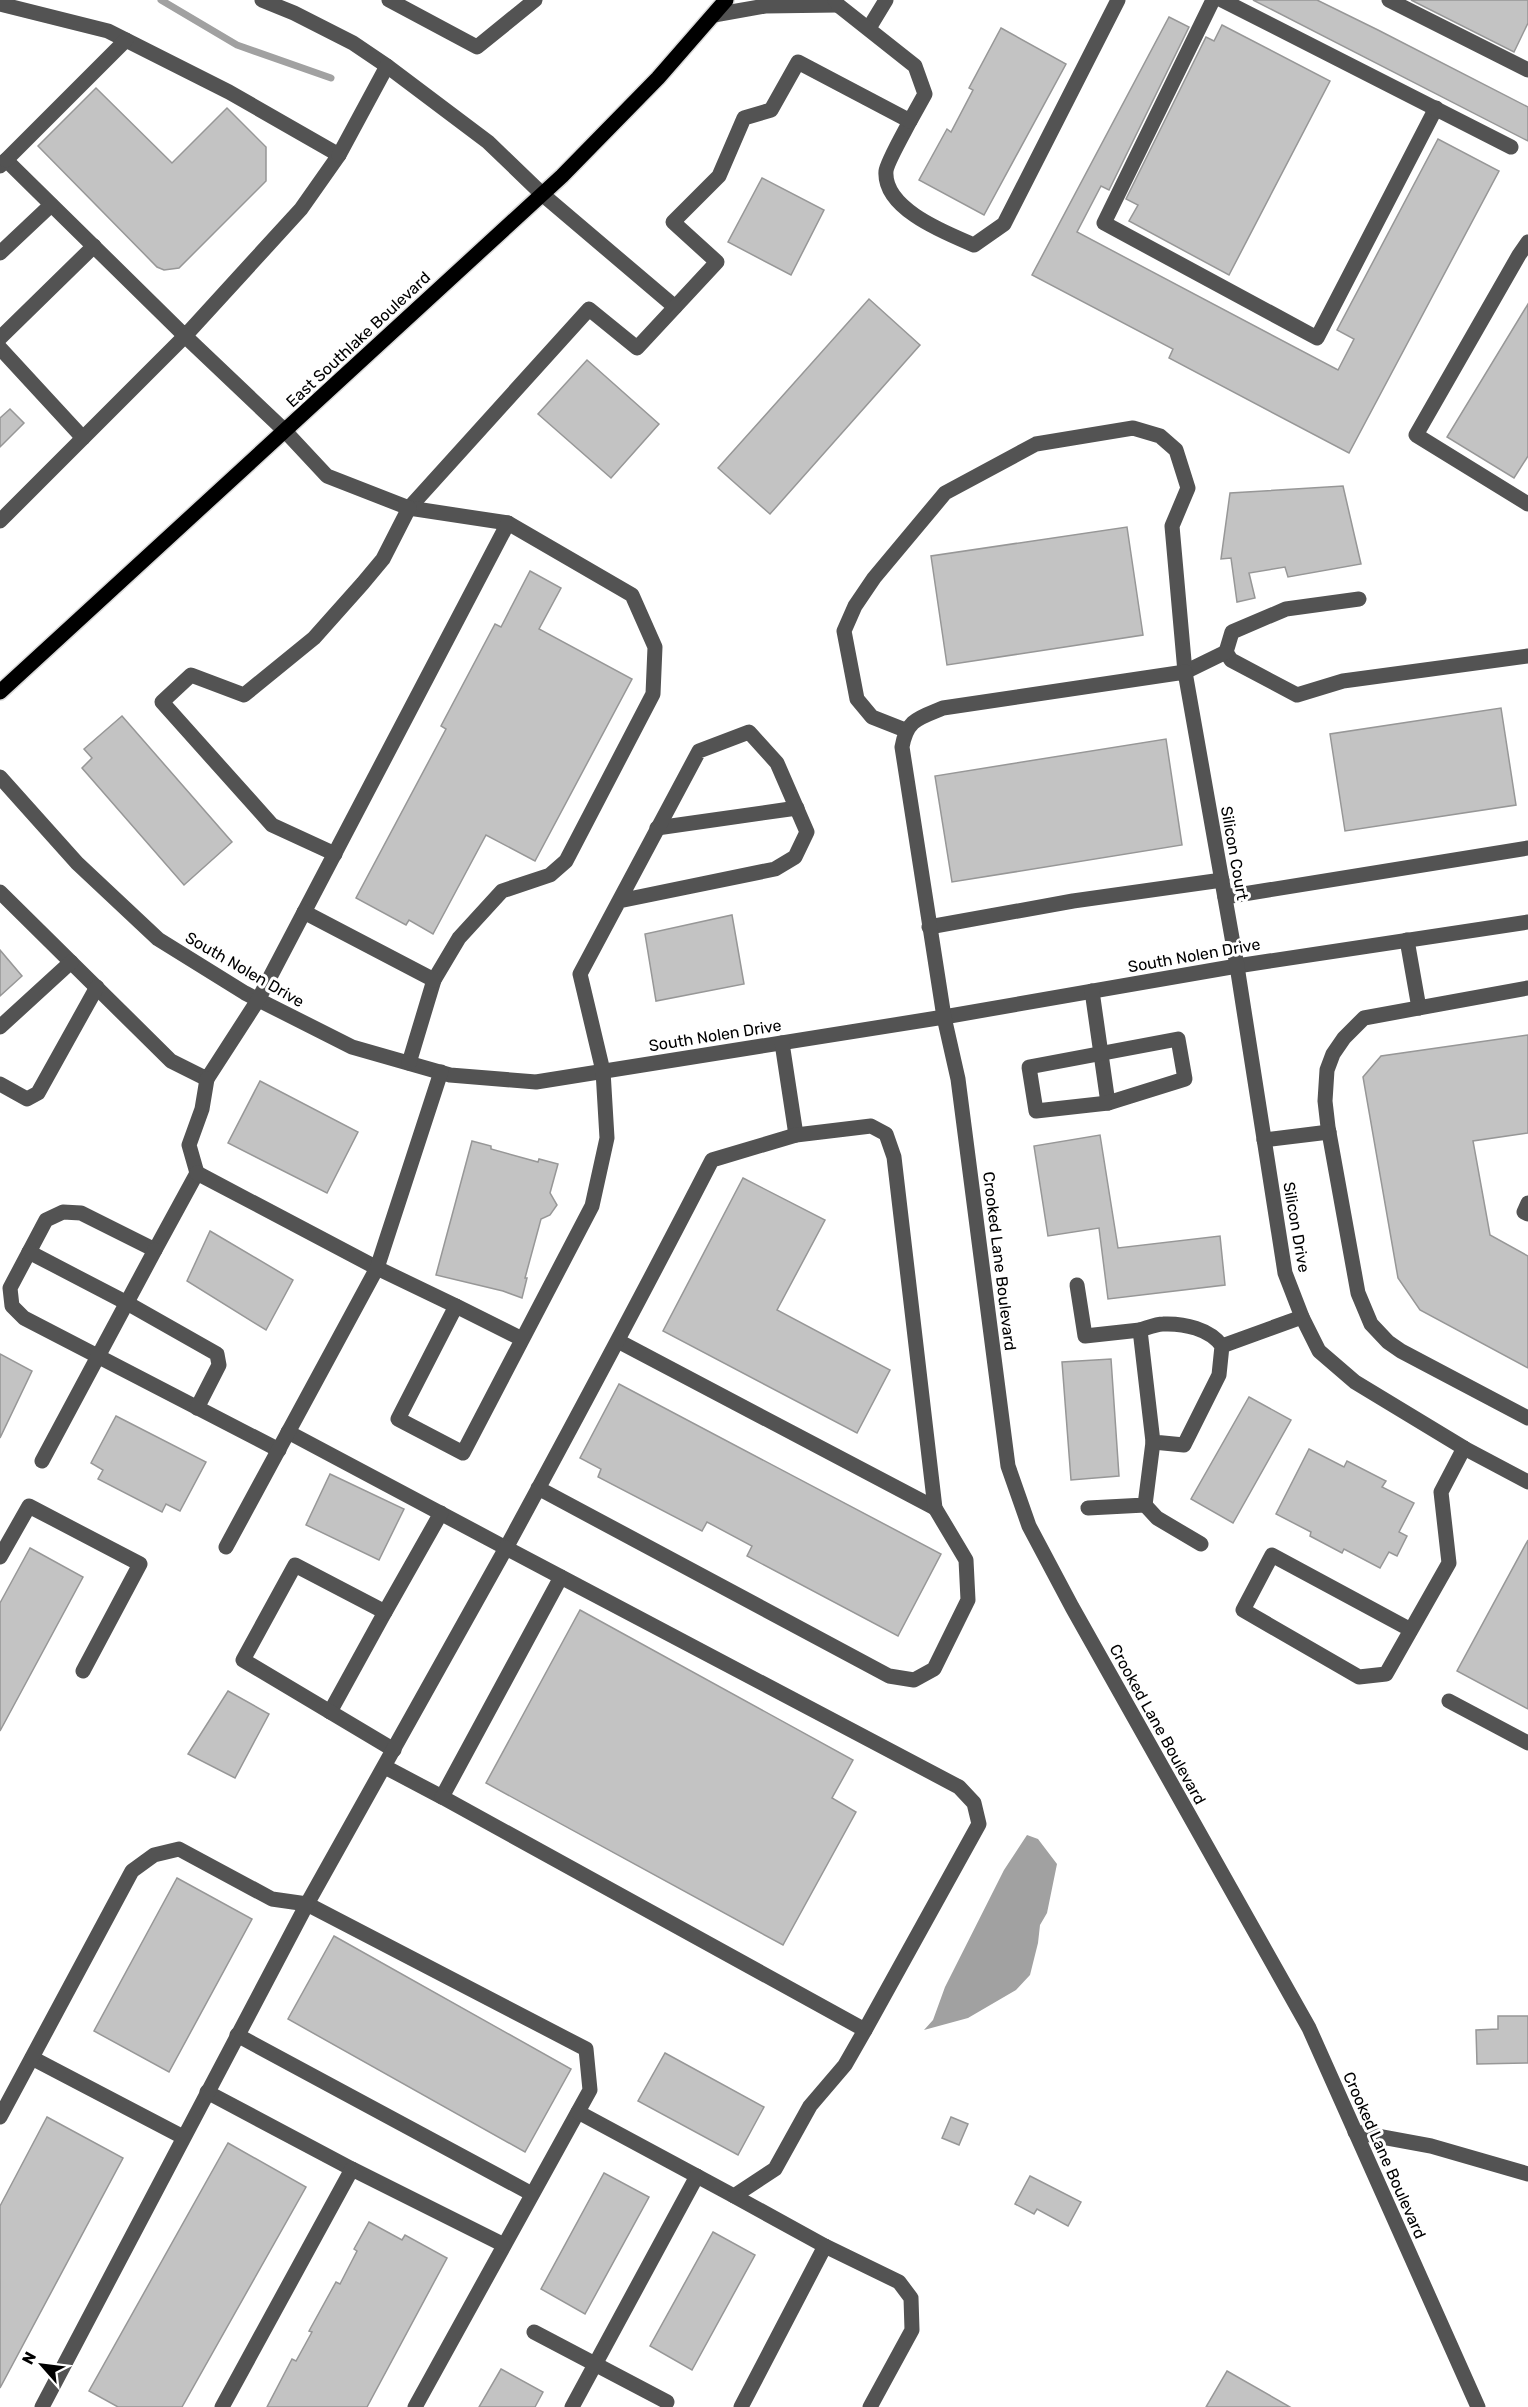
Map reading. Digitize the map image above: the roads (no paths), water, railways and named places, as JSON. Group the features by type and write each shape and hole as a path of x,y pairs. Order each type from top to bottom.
{"main road":[{"name":"East Southlake Boulevard","path":"0,692 542,194 658,78 726,0"}],"street":[{"path":"389,0 477,47 534,0"},
{"path":"868,28 886,0"},
{"path":"714,15 765,6 836,3 915,66 925,94 886,171 892,196 927,224 974,245 1004,224 1118,0"},
{"path":"1213,0 1104,223 1317,338 1436,108"},
{"path":"1222,0 1511,147"},
{"path":"1389,0 1528,70"},
{"path":"266,1 353,43 387,66 488,142 542,194 675,307"},
{"path":"0,4 108,31 229,92 339,155"},
{"path":"126,40 3,163 51,205 285,430 327,476 409,508 508,523 632,595 655,647 653,694 566,861 550,875 502,891 459,938 434,980 410,1063"},
{"path":"335,854 273,825 162,702 191,675 244,695 314,638 383,559 409,508 589,309 637,348 717,262 673,222 718,176 744,118 771,110 798,62 910,121"},
{"path":"0,521 185,336 302,209 339,155 387,66"},
{"path":"0,253 51,205"},
{"path":"1528,242 1416,435 1528,504"},
{"path":"0,338 94,246"},
{"path":"0,348 83,438"},
{"name":"Silicon Court","path":"905,730 872,717 857,699 844,632 855,606 874,578 945,492 1036,444 1133,428 1160,436 1176,450 1188,488 1172,526 1185,672 1237,966"},
{"path":"42,1461 197,1173 189,1145 202,1109 207,1079 258,1000 508,523"},
{"path":"905,730 918,718 943,708 1185,672 1226,652 1232,632 1286,609 1359,599"},
{"path":"1226,652 1231,660 1297,695 1343,681 1528,656"},
{"name":"Crooked Lane Boulevard","path":"905,730 902,747 944,1017 958,1079 1008,1466 1029,1526 1078,1618 1309,2028 1478,2407"},
{"path":"456,1306 398,1419 463,1453 592,1206 607,1138 603,1071 580,974 699,751 749,732 777,763 807,832 795,856 775,869 619,901"},
{"name":"South Nolen Drive","path":"0,777 77,863 158,939 258,1000 352,1047 441,1072 536,1082 944,1017 1237,966 1528,922"},
{"path":"657,828 797,808"},
{"path":"1225,897 1528,848"},
{"path":"929,927 1073,901 1222,880"},
{"path":"0,892 171,1060 207,1079"},
{"path":"304,912 434,980"},
{"path":"1407,940 1419,1008"},
{"path":"0,1028 71,962"},
{"name":"Silicon Drive","path":"1237,966 1285,1273 1302,1317 1319,1351 1355,1382 1464,1448 1528,1482"},
{"path":"0,1084 27,1099 38,1093 97,987"},
{"path":"1528,988 1364,1018 1344,1038 1333,1054 1327,1070 1325,1101 1358,1293 1371,1324 1388,1342 1401,1351 1528,1418"},
{"path":"1092,991 1108,1103"},
{"path":"1178,1039 1185,1079 1108,1103 1036,1111 1029,1066 1178,1039"},
{"path":"782,1043 796,1135"},
{"path":"226,1547 377,1268 441,1072"},
{"path":"42,2407 307,1904 506,1548 538,1488 618,1341 712,1160 796,1135 871,1126 886,1134 894,1157 935,1508 966,1560 968,1600 934,1669 914,1680 890,1676 538,1488"},
{"path":"1264,1140 1329,1132"},
{"path":"197,1173 377,1268 522,1339"},
{"path":"1528,1203 1524,1212 1528,1214"},
{"path":"155,1250 81,1213 63,1212 46,1220 10,1288 12,1306 24,1318 279,1450"},
{"path":"29,1252 127,1303 217,1354 219,1365 197,1408"},
{"path":"1077,1285 1085,1336 1140,1330 1161,1324 1186,1326 1215,1336 1222,1346 1219,1375 1184,1445 1153,1442"},
{"path":"1222,1346 1302,1317"},
{"path":"1140,1330 1153,1442 1145,1505 1157,1518 1201,1544"},
{"path":"618,1341 935,1508"},
{"path":"288,1432 959,1787 974,1803 979,1824 845,2065 810,2106 775,2169 734,2196"},
{"path":"1411,1630 1272,1555 1243,1610 1359,1677 1386,1674 1411,1630 1449,1563 1441,1492 1464,1448"},
{"path":"1088,1508 1145,1505"},
{"path":"0,1557 29,1506 140,1564 83,1671"},
{"path":"330,1712 441,1513"},
{"path":"385,1612 295,1565 243,1660 394,1750"},
{"path":"442,1797 561,1577"},
{"path":"1449,1701 1528,1743"},
{"path":"385,1767 865,2030"},
{"path":"0,2117 132,1872 154,1855 179,1849 272,1899 307,1904 586,2049 590,2090 415,2407"},
{"path":"237,2036 532,2194"},
{"path":"32,2058 183,2137"},
{"path":"207,2092 352,2169 504,2245"},
{"path":"578,2112 825,2246 899,2282 911,2298 912,2330 870,2407"},
{"path":"1355,2132 1431,2146 1528,2174"},
{"path":"222,2407 352,2169"},
{"path":"572,2407 697,2176"},
{"path":"741,2407 825,2246"},
{"path":"534,2332 667,2402"}],"waterway":[{"path":"161,0 237,45 331,78"}]}
